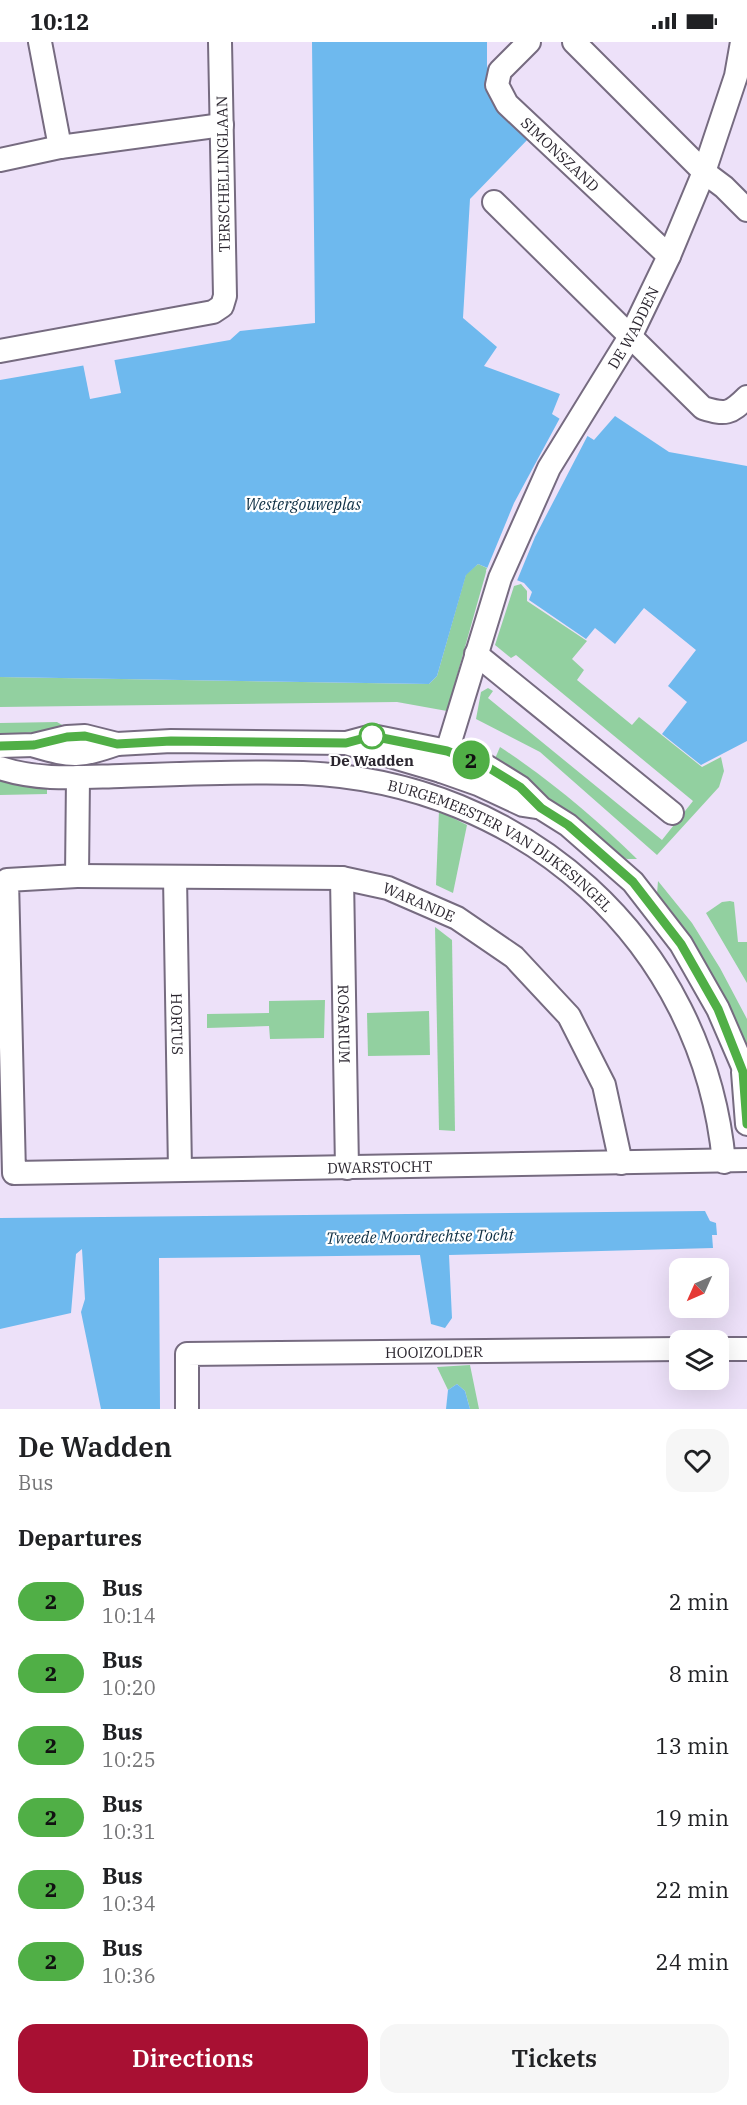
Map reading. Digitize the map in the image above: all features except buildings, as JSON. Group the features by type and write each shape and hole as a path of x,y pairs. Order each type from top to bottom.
{"street":[{"path":"40,42 60,147"},
{"name":"TERSCHELLINGLAAN","path":"0,351 213,312 222,306 225,296 225,221 220,42"},
{"name":"SIMONSZAND","path":"529,42 500,71 497,86 507,104 669,256"},
{"path":"574,42 704,172 724,187 747,210"},
{"name":"DE WADDEN","path":"444,761 500,578 534,498 575,424 631,335 669,256 704,172 736,76 742,42"},
{"path":"0,160 60,147 222,125"},
{"path":"494,202 703,408 722,414 734,411 747,398"},
{"path":"476,654 672,813"},
{"name":"BURGEMEESTER VAN DIJKESINGEL","path":"0,746 34,745 67,737 85,736 117,744 171,741 346,743 444,761 478,784 523,806 541,808 568,825 633,882 674,935 718,1009 745,1074 747,1124"},
{"name":"BURGEMEESTER VAN DIJKESINGEL","path":"0,768 44,777 302,773 376,780 426,793 476,813 547,854 589,886 648,956 666,982 701,1053 720,1125 724,1162"},
{"path":"77,876 78,777"},
{"name":"WARANDE","path":"14,1173 7,880 77,876 342,878 388,888 430,904 456,918 514,957 569,1016 604,1085 621,1162"},
{"name":"HORTUS","path":"175,877 180,1170"},
{"name":"ROSARIUM","path":"342,878 347,1168"},
{"name":"DWARSTOCHT","path":"14,1173 747,1160"},
{"name":"HOOIZOLDER","path":"188,1409 187,1354 669,1349"},
{"path":"729,1349 747,1349"}],"green space":[{"path":"478,564 487,568 447,711 397,702 0,707 0,677 429,684 437,676 466,574"},
{"path":"521,584 527,591 527,601 587,641 572,659 584,670 577,680 632,725 639,717 702,767 721,757 724,771 719,787 657,855 540,752 476,719 481,692 488,688 493,691 488,698 662,840 693,801 516,655 511,658 495,645 514,586"},
{"path":"57,722 64,726 64,731 0,734 0,723"},
{"path":"500,747 571,800 637,859 627,859 617,854 494,761"},
{"path":"0,775 47,783 47,794 0,795"},
{"path":"439,811 467,825 453,893 436,885"},
{"path":"658,881 692,923 720,968 747,1019 747,1049 695,947 657,894"},
{"path":"722,902 734,902 738,942 747,942 747,983 706,913"},
{"path":"435,927 452,940 455,1131 439,1130"},
{"path":"325,1000 324,1038 270,1039 269,1026 207,1028 207,1014 269,1013 269,1001"},
{"path":"429,1011 430,1055 368,1056 367,1013"},
{"path":"470,1365 479,1409 470,1409 465,1391 457,1384 448,1390 437,1367"}],"water":[{"name":"Westergouweplas","path":"312,42 487,42 487,65 496,103 530,137 470,199 463,318 497,347 484,366 560,394 552,414 594,440 615,416 669,452 747,466 747,741 701,765 662,734 687,702 668,686 696,650 644,608 615,644 595,628 586,639 529,600 532,592 524,583 478,564 466,575 437,676 429,684 0,677 0,380 230,340 240,331 315,323"},
{"name":"Tweede Moordrechtse Tocht","path":"705,1211 710,1221 716,1223 717,1235 712,1235 713,1248 449,1255 452,1318 445,1328 431,1324 420,1255 159,1258 160,1409 101,1409 81,1312 85,1299 82,1249 76,1254 71,1313 0,1329 0,1218"},
{"path":"457,1384 465,1391 470,1409 446,1409 448,1390"}],"pier":[{"path":"114,358 121,393 90,399 83,364"},
{"path":"561,416 589,433 535,537 516,583 486,571 514,503"}],"bus line":[{"name":"2","path":"0,746 34,745 67,737 85,736 117,744 171,741 346,743 372,736 447,751 486,766 520,787 541,808 568,825 633,882 681,944 718,1009 743,1072 747,1124"}],"place":[{"name":"De Wadden","path":"372,736"}]}
